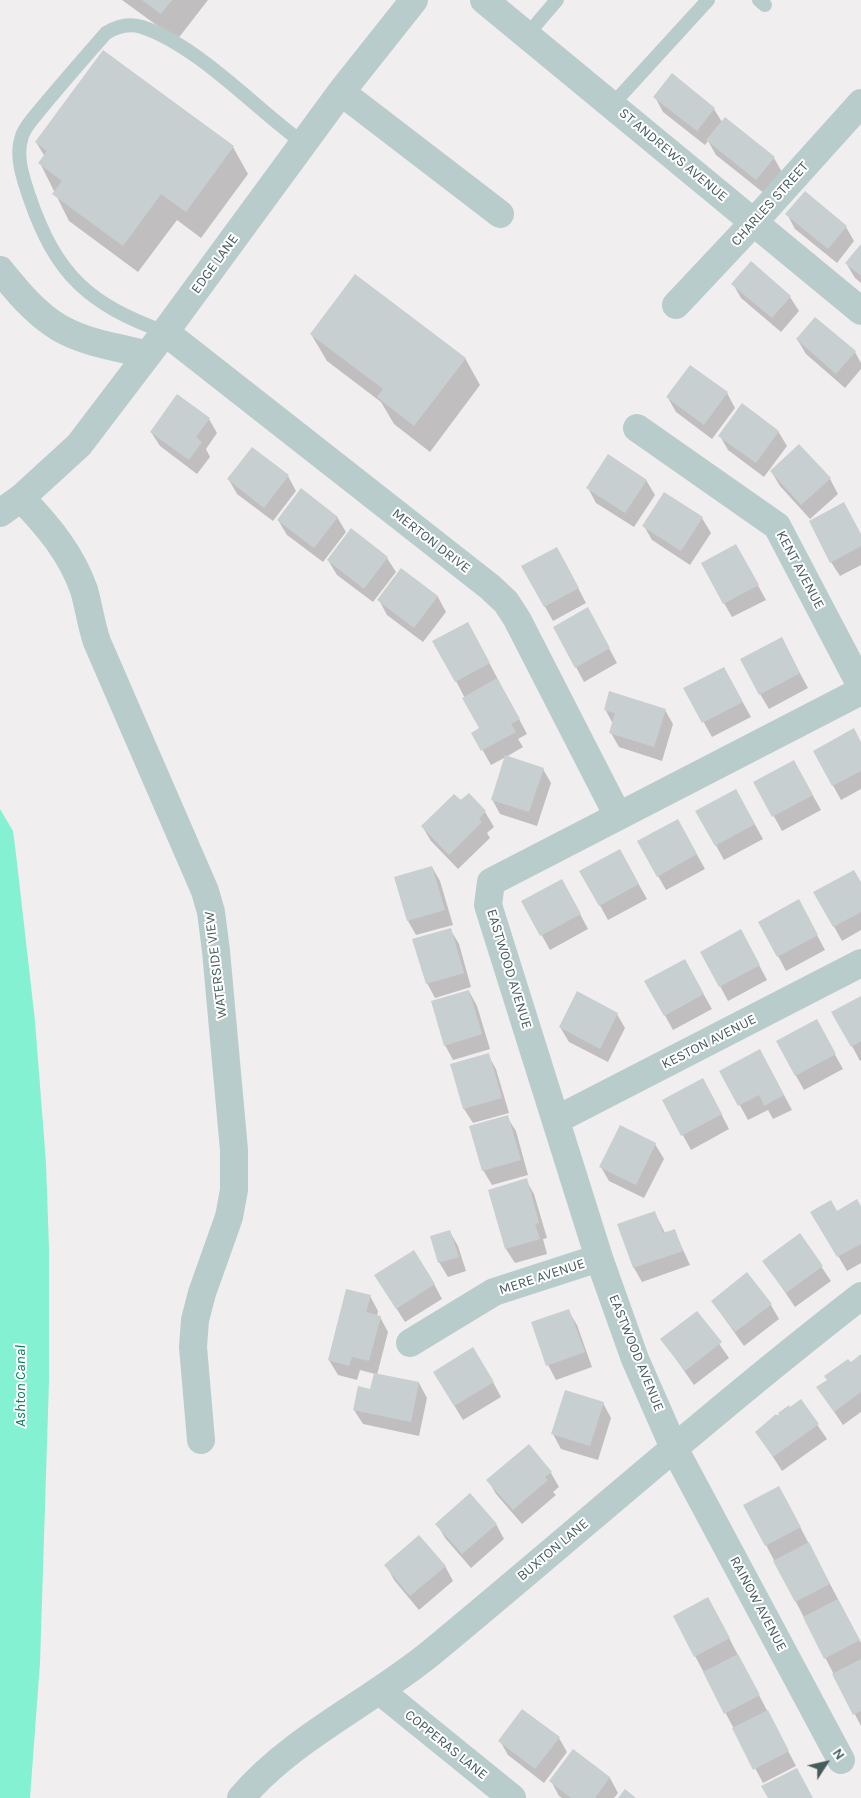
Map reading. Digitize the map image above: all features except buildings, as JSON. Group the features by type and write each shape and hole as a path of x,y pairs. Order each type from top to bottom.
{"street":[{"name":"EDGE LANE","path":"11,505 79,445 166,332 341,92 414,0"},
{"name":"ST ANDREWS AVENUE","path":"484,0 861,311"},
{"path":"341,92 500,214"},
{"name":"CHARLES STREET","path":"676,304 754,222 861,103"},
{"path":"0,270 41,315 59,328 78,336 148,355"},
{"name":"MERTON DRIVE","path":"166,332 490,587 506,602 618,816"},
{"name":"KENT AVENUE","path":"637,428 777,526 861,686"},
{"name":"WATERSIDE VIEW","path":"11,505 45,523 69,555 84,592 91,626 97,642 195,866 211,912 232,1130 234,1190 229,1217 202,1293 195,1320 193,1347 201,1440"},
{"name":"EASTWOOD AVENUE","path":"674,1448 635,1359 599,1258 488,905 491,882 861,691"},
{"name":"KESTON AVENUE","path":"556,1120 861,963"},
{"name":"MERE AVENUE","path":"410,1343 494,1292 599,1258"},
{"name":"BUXTON LANE","path":"241,1798 271,1766 288,1753 380,1691 430,1654 674,1448 861,1296"},
{"name":"RAINOW AVENUE","path":"674,1448 841,1760"},
{"name":"COPPERAS LANE","path":"380,1691 512,1798"}],"lane":[{"path":"527,35 557,0"},
{"path":"612,105 708,0"},
{"path":"166,332 122,315 98,300 70,276 48,241 21,172 20,147 22,135 36,115 106,33 120,26 141,26 167,38 195,56 303,143"}],"water":[{"name":"Ashton Canal","path":"0,809 13,831 35,1021 46,1163 49,1249 49,1381 40,1663 30,1798 0,1798"}]}
